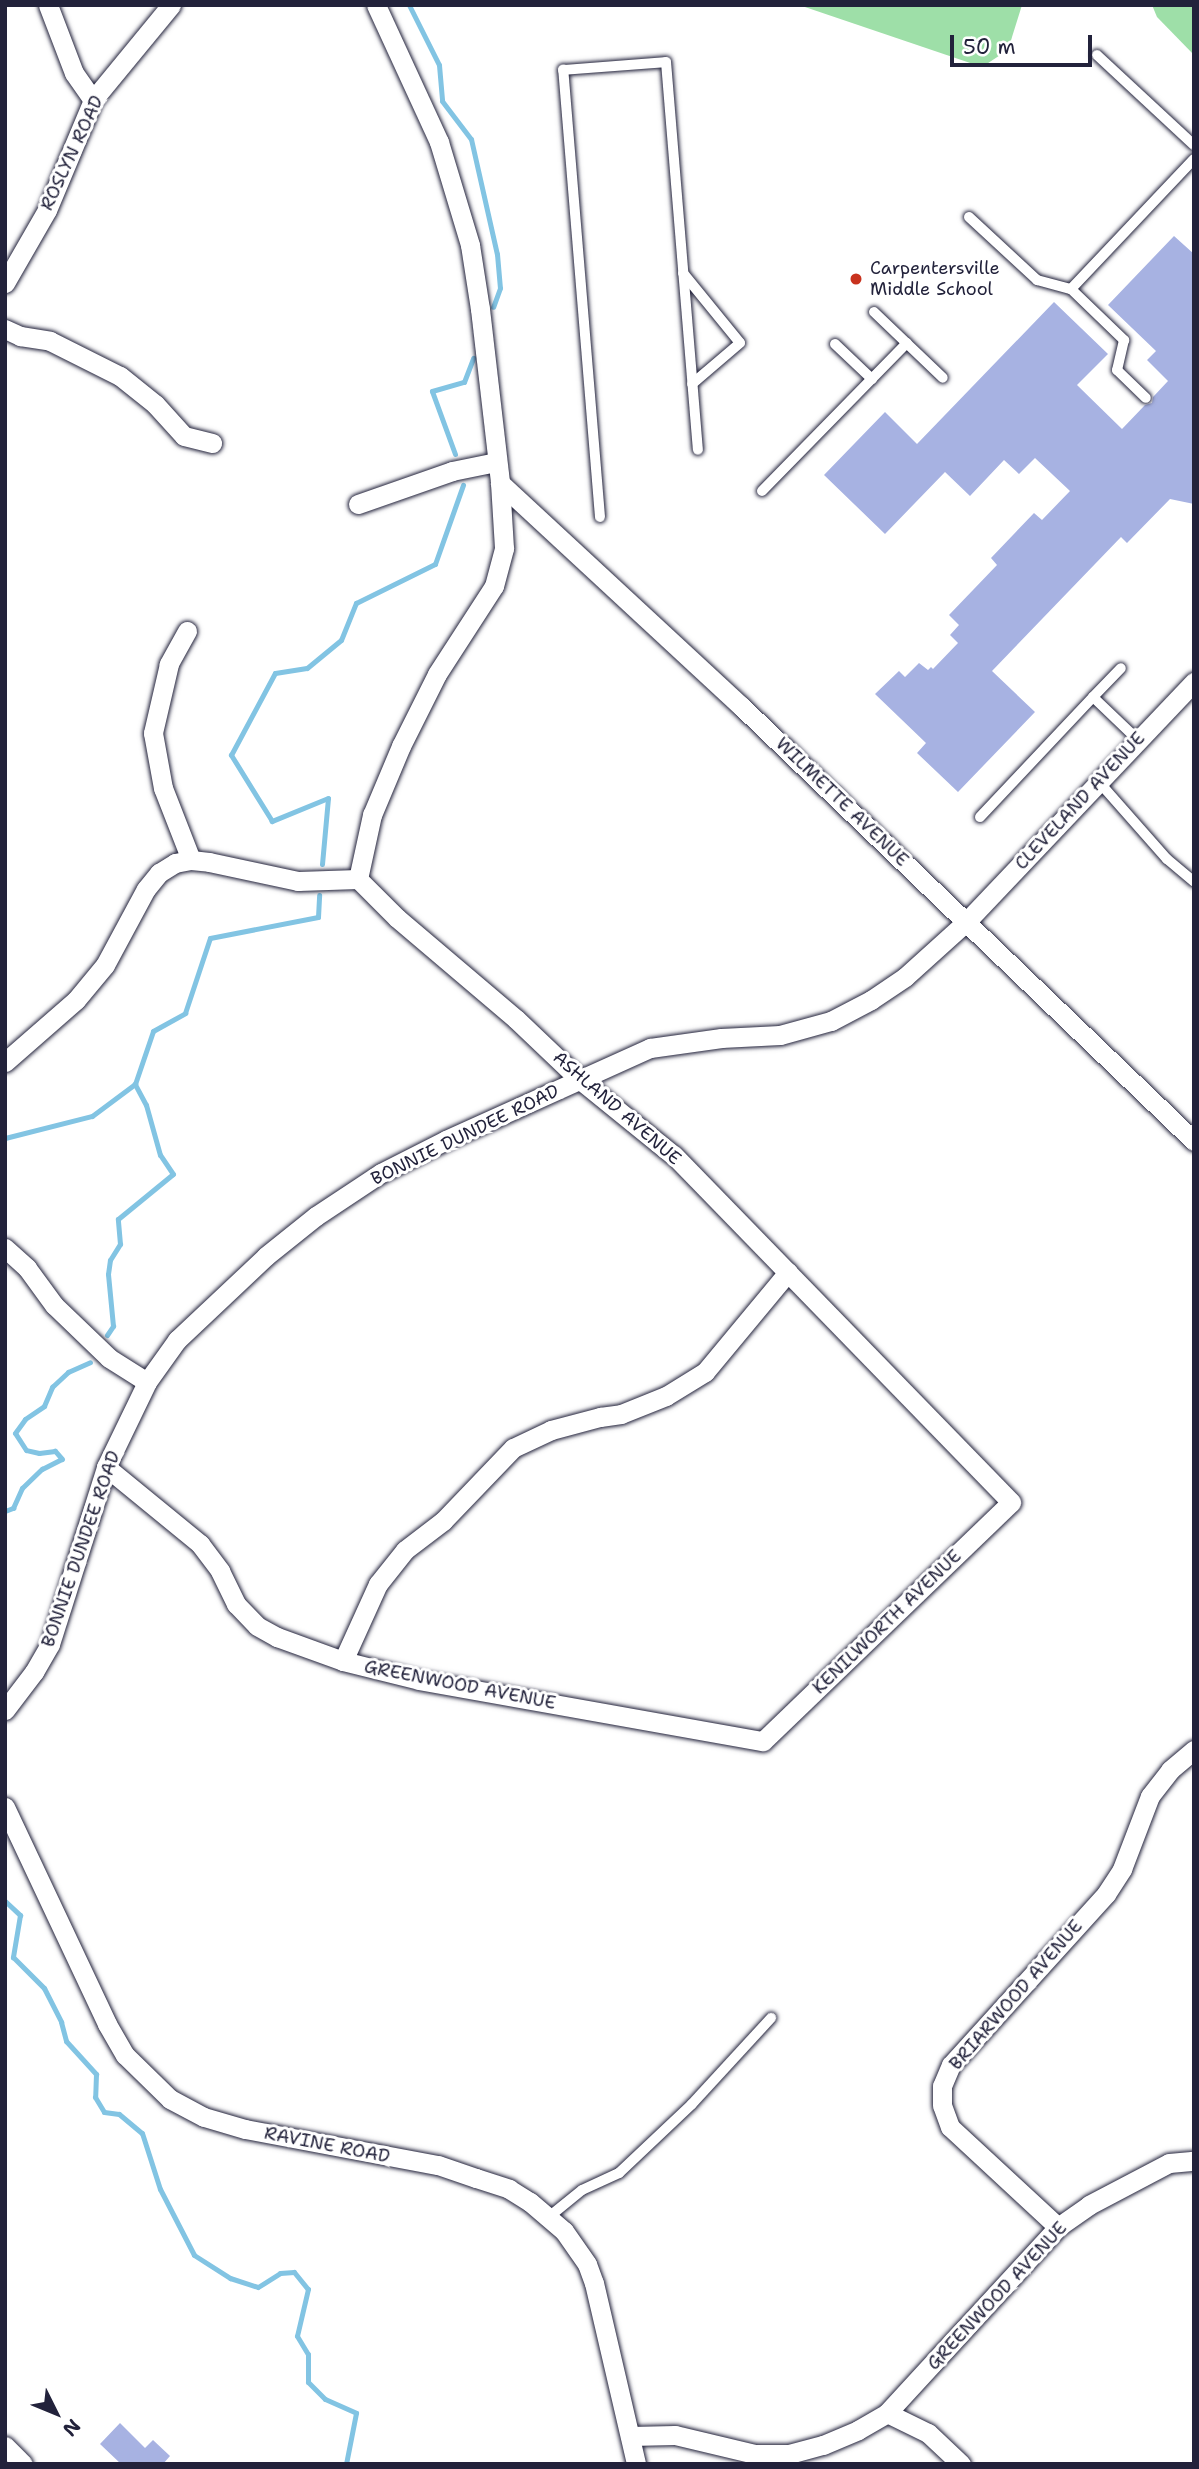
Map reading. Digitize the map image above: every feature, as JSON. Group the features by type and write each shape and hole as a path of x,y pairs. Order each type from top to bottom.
{"street":[{"path":"48,5 74,73 93,100"},
{"name":"ROSLYN ROAD","path":"149,29 157,5"},
{"name":"ROSLYN ROAD","path":"5,284 47,210 93,100 171,5"},
{"path":"5,1062 76,1000 98,974 146,889 159,873 175,863 191,860 252,869 298,881 358,879 372,815 401,746 437,674 494,586 504,548 500,483 470,245 439,142 376,5"},
{"path":"5,329 20,336 50,341 120,376 155,404 184,436 212,443"},
{"path":"358,504 452,471 496,462"},
{"name":"WILMETTE AVENUE","path":"500,483 967,921 1194,1141"},
{"path":"187,631 169,664 153,733 163,788 191,860"},
{"name":"CLEVELAND AVENUE","path":"967,921 1194,682"},
{"name":"ASHLAND AVENUE","path":"358,879 397,918 516,1019 579,1079 673,1155 1011,1503"},
{"name":"BONNIE DUNDEE ROAD","path":"5,1710 34,1672 50,1644 106,1467 147,1382 177,1340 206,1310 316,1216 381,1173 650,1048 721,1038 780,1035 831,1020 871,1000 905,977 967,921"},
{"path":"5,1248 27,1268 54,1305 109,1358 147,1382"},
{"path":"343,1661 379,1584 405,1550 443,1521 513,1448 551,1430 600,1417 621,1415 666,1396 705,1372 788,1272"},
{"name":"GREENWOOD AVENUE","path":"106,1467 200,1544 219,1571 236,1604 257,1626 277,1637 343,1661 419,1681 763,1741"},
{"name":"KENILWORTH AVENUE","path":"763,1741 1011,1503"},
{"name":"BRIARWOOD AVENUE","path":"1058,2227 950,2127 942,2105 942,2086 951,2065 1106,1894 1122,1868 1150,1796 1170,1770 1194,1750"},
{"name":"RAVINE ROAD","path":"5,1807 107,2024 125,2054 170,2099 204,2118 245,2129 438,2165 509,2189 550,2216 565,2231 587,2264 636,2464"},
{"name":"GREENWOOD AVENUE","path":"630,2436 675,2435 755,2454 789,2454 847,2435 887,2413 1058,2227 1089,2205 1169,2163 1194,2161"},
{"path":"887,2413 928,2432 961,2464"},
{"path":"5,2446 23,2464"}],"lane":[{"path":"1097,55 1194,145"},
{"path":"600,517 563,70 666,62 698,450"},
{"path":"1071,289 1194,159"},
{"path":"969,217 1037,280 1071,289 1124,340 1117,370 1146,398"},
{"path":"683,272 740,343 692,384"},
{"path":"874,312 943,378"},
{"path":"762,491 907,343"},
{"path":"835,344 872,379"},
{"path":"980,817 1121,668"},
{"path":"1093,697 1138,740"},
{"path":"1099,782 1167,859 1194,882"},
{"path":"550,2216 582,2190 619,2173 692,2104 771,2018"}],"green space":[{"path":"799,5 1022,5 1008,50 982,67"},
{"path":"1152,5 1194,5 1194,55 1157,17"}],"building":[{"path":"1174,236 1194,254 1194,504 1170,499 1127,543 1121,537 992,671 1035,712 958,792 917,753 926,743 875,694 899,671 905,677 919,663 928,670 931,667 933,669 958,643 950,635 959,625 949,615 997,565 991,558 1034,513 1042,520 1070,491 1035,458 1019,474 1004,460 970,496 945,472 885,534 824,475 885,412 917,444 1054,302 1108,354 1077,385 1122,429 1145,405 1152,403 1153,397 1168,381 1147,360 1156,351 1108,305"},
{"path":"120,2423 145,2448 153,2440 170,2456 163,2464 121,2464 100,2444"}],"waterway":[{"path":"409,5 439,65 442,101 471,139 497,254 500,288 493,307"},
{"path":"455,454 432,391 464,382 473,358"},
{"path":"322,864 328,798 272,821 231,755 275,673 307,668 341,640 356,603 435,564 463,485"},
{"path":"5,1138 92,1116 135,1084 153,1031 185,1013 210,938 318,917 319,895"},
{"path":"107,1335 113,1326 108,1274 110,1260 120,1244 118,1219 173,1174 160,1155 146,1105 135,1084"},
{"path":"5,1511 13,1508 22,1488 42,1469 62,1459 55,1451 39,1453 26,1450 15,1433 25,1419 44,1406 52,1387 68,1372 90,1362"},
{"path":"5,1901 20,1915 13,1957 44,1988 61,2022 66,2041 96,2074 95,2097 104,2112 119,2114 142,2133 160,2189 194,2255 230,2278 258,2287 280,2273 294,2272 308,2289 297,2336 308,2354 308,2382 325,2399 356,2413 346,2464"}],"place":[{"name":"Carpentersville Middle School","path":"856,279"}]}
